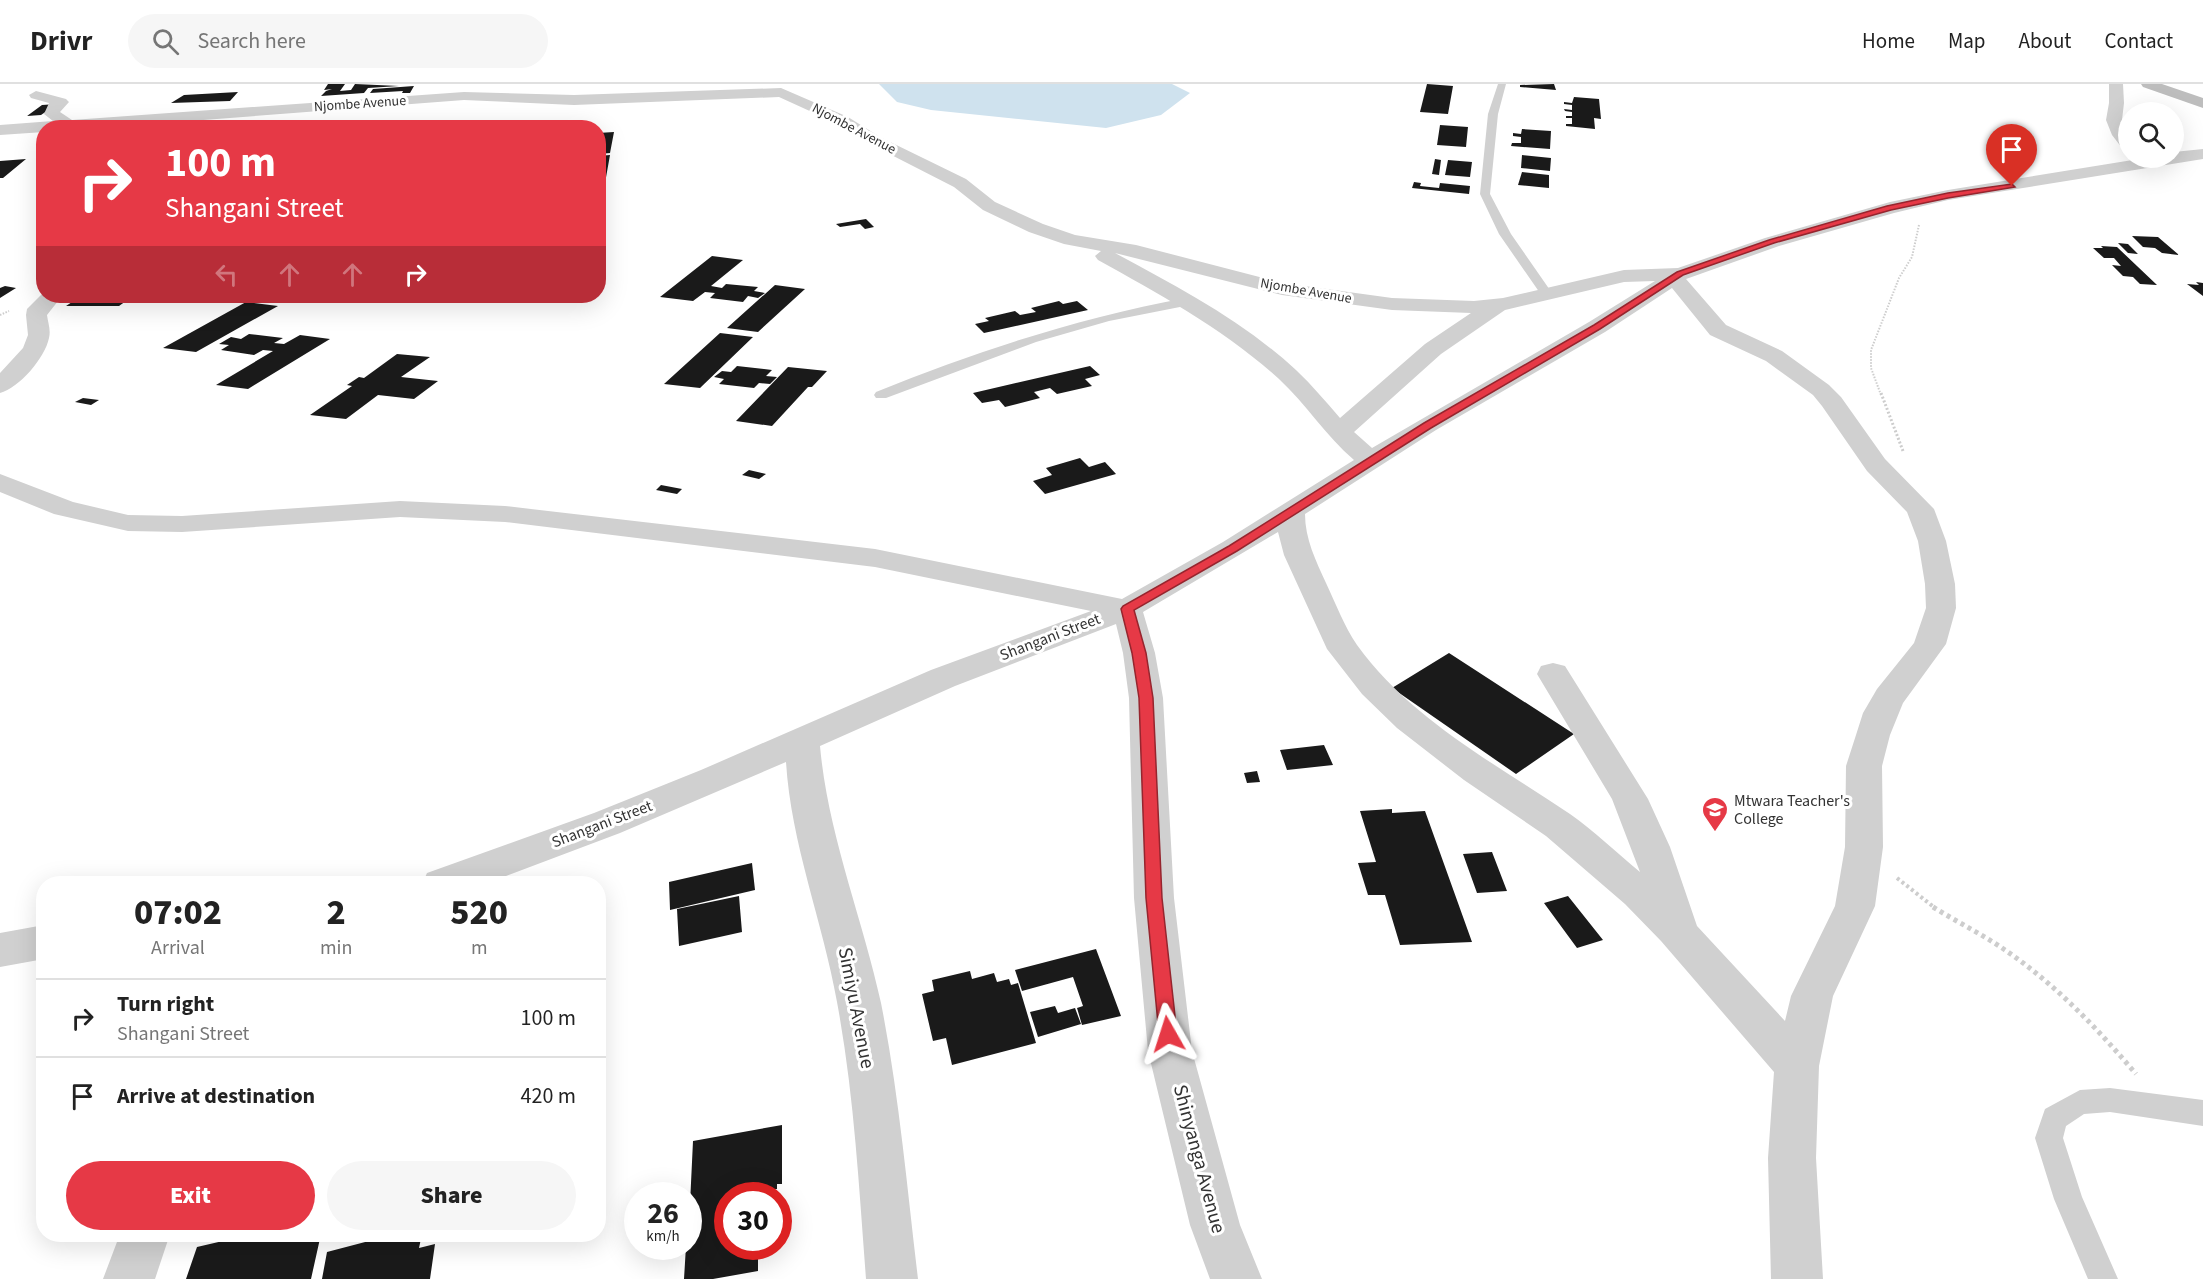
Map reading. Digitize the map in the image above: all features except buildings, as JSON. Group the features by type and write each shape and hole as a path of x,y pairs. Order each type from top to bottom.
{"street":[{"path":"2116,84 2118,103 2113,122 2118,132"},
{"path":"2148,84 2203,103"},
{"name":"Njombe Avenue","path":"140,120 323,107 467,90 574,100 781,92 843,120 874,140 960,183 999,211 1036,228 1080,242 1136,251 1266,285 1307,293 1413,306 1474,307 1503,304 1624,276 1677,275"},
{"path":"36,95 61,102 54,107 51,114 61,120"},
{"path":"312,120 323,107"},
{"name":"Njombe Avenue","path":"0,130 36,127"},
{"name":"Shangani Street","path":"2184,156 2203,154"},
{"name":"Shangani Street","path":"463,876 607,823 802,742 943,678 1127,609 1233,548 1474,397 1597,327 1677,275 1772,242 1915,202 2118,164"},
{"path":"1080,242 1186,302 1254,346 1288,376 1372,461"},
{"path":"1677,275 1718,330 1774,356 1821,390 1832,402 1853,435 1881,471 1920,509 1932,542 1940,584 1941,608 1930,644 1889,697 1880,713 1873,735 1864,766 1864,847 1855,906 1812,996 1797,1066 1792,1158 1797,1279"},
{"path":"0,386 37,345 39,336 35,316 43,303"},
{"path":"1340,431 1445,338 1465,324 1503,304"},
{"path":"0,482 64,508 128,523 182,524 400,509 506,514 875,558 1127,609"},
{"path":"1291,511 1291,528 1299,555 1328,621 1343,649 1374,686 1409,720 1477,771 1559,826 1639,893 1680,935 1797,1066"},
{"name":"Shinyanga Avenue","path":"1127,609 1139,653 1146,698 1154,898 1170,1051 1215,1225 1236,1279"},
{"path":"1553,674 1565,698 1589,731 1629,797 1650,838 1680,935"},
{"name":"Simiyu Avenue","path":"802,742 803,775 809,816 859,1002 878,1132 892,1279"},
{"path":"0,950 36,943"},
{"path":"129,1279 142,1242"}],"lane":[{"path":"1502,84 1493,114 1485,194 1505,234 1546,293"},
{"path":"881,394 972,359 1066,328 1116,315 1186,302"},
{"path":"2103,1279 2068,1199 2049,1138 2055,1118 2080,1102 2109,1100 2203,1113"}],"path":[{"path":"1903,452 1887,406 1874,378 1871,368 1871,350 1892,295 1912,257 1920,223 1915,202"},
{"path":"1864,847 1908,889 2005,950 2039,976 2078,1011 2165,1108"}],"water":[{"path":"879,84 1172,84 1190,93 1161,115 1106,128 931,110 897,102"}],"place":[{"name":"Mtwara Teacher's College","path":"1715,833"}],"route":[{"path":"1168,1034 1154,898 1155,871 1149,793 1146,698 1139,653 1127,609 1233,548 1427,425 1597,327 1680,274 1772,242 1890,208 1948,195 2012,186"}]}
